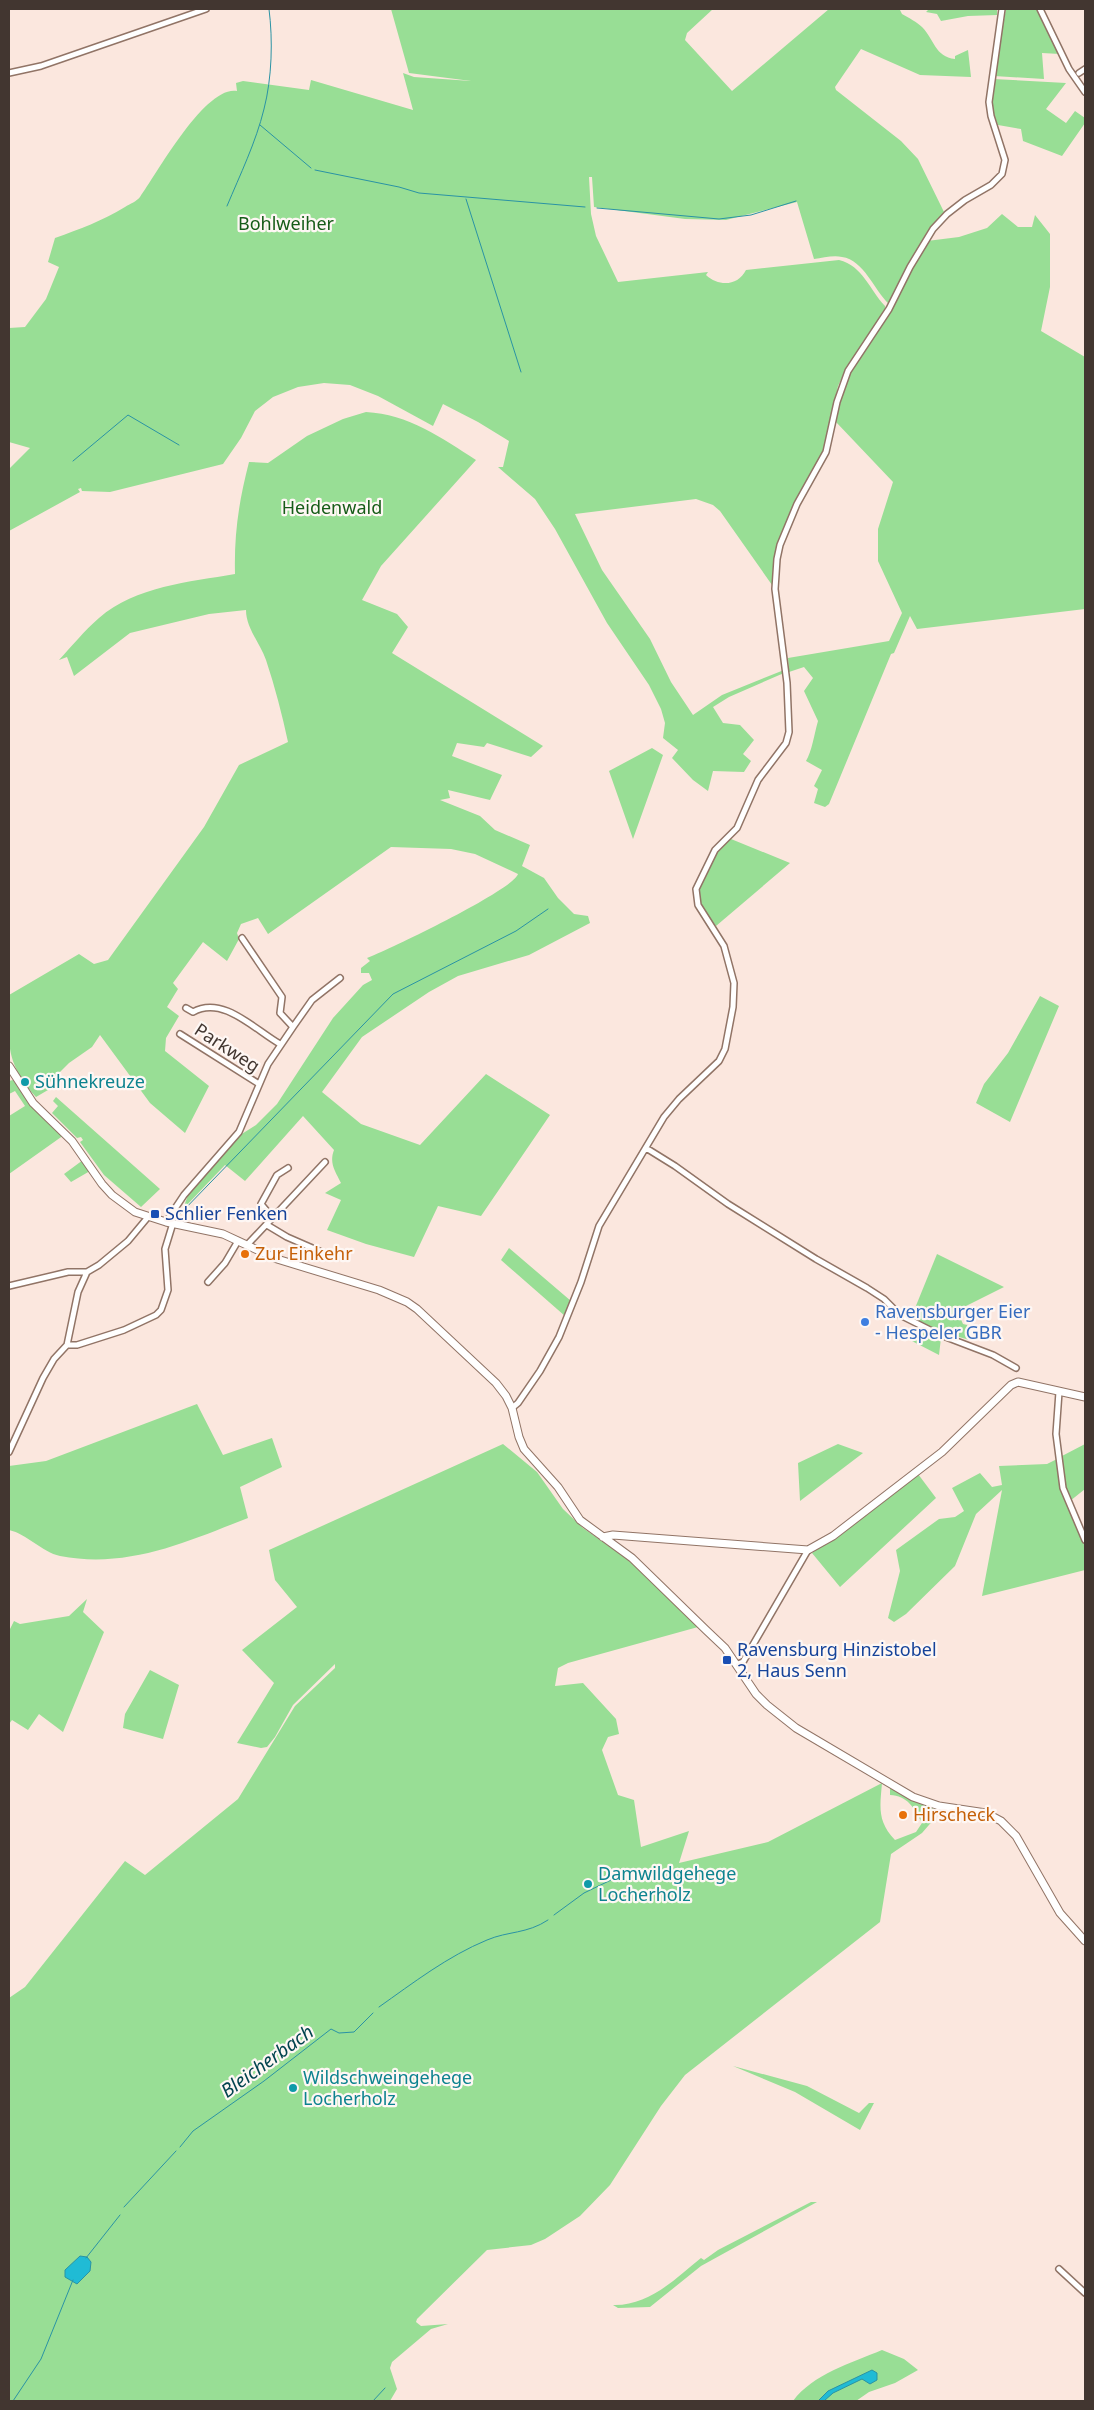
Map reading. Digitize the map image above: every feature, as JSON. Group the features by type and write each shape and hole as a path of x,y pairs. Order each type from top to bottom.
{"main road":[{"path":"9,1066 33,1103 72,1141 112,1195 135,1212 223,1234 278,1259 396,1296 417,1309 496,1382 512,1408 519,1436 532,1460 558,1487 580,1520 644,1568 719,1642 738,1664 756,1694 780,1716 898,1789 939,1806 986,1813 1001,1821 1016,1836 1060,1913 1085,1941"},
{"path":"603,1537 614,1535 808,1550 833,1536 942,1452 1011,1385 1018,1382 1085,1397"}],"street":[{"path":"9,73 41,66 206,9"},
{"path":"512,1408 518,1403 540,1371 559,1336 581,1282 599,1226 674,1105 719,1061 725,1049 733,1007 734,983 730,960 724,946 698,905 696,889 715,850 737,828 758,780 786,742 790,732 787,683 775,588 776,559 797,504 826,452 841,387 848,371 889,308 910,267 933,229 947,214 965,200 997,180 1004,168 1004,152 991,116 989,102 1002,9"},
{"path":"1040,9 1069,69 1085,92"},
{"path":"1079,73 1085,69"},
{"path":"242,938 282,997 280,1013 293,1027"},
{"path":"67,1345 77,1345 124,1330 156,1315 161,1310 168,1290 165,1249 170,1222 184,1195 239,1132 259,1084 280,1044 312,1000 340,978"},
{"path":"186,1008 193,1012 204,1007 231,1011 280,1044"},
{"name":"Parkweg","path":"180,1034 259,1084"},
{"path":"646,1148 744,1214 816,1259 868,1288 907,1319 938,1334 970,1344 1016,1368"},
{"path":"247,1245 326,1162"},
{"path":"272,1217 261,1204 277,1175 288,1168"},
{"path":"9,1286 68,1272 87,1272 99,1266 128,1241 148,1216"},
{"path":"267,1225 287,1237 326,1254"},
{"path":"208,1282 224,1263 238,1241"},
{"path":"9,1452 54,1359 67,1345 78,1292 87,1272"},
{"path":"1059,1392 1056,1434 1063,1488 1085,1540"},
{"path":"738,1664 743,1662 808,1550"},
{"path":"1059,2269 1085,2292"}],"green space":[{"name":"Bohlweiher","path":"391,9 713,9 687,33 685,40 732,91 829,9 902,9 900,10 902,14 922,27 943,55 955,59 955,56 968,50 971,77 920,75 861,49 835,87 836,90 901,141 918,159 944,212 927,232 889,304 863,269 850,259 835,256 814,259 797,202 726,220 685,219 594,207 592,177 589,177 591,214 596,236 618,282 708,272 706,275 711,279 717,282 728,283 738,279 746,270 839,260 854,267 860,273 885,306 885,311 846,369 838,386 825,449 798,499 774,567 772,585 720,511 713,505 696,499 575,514 602,570 650,639 671,682 693,715 722,695 784,670 784,673 729,697 713,707 723,723 740,725 754,740 743,754 751,761 744,772 713,771 708,791 693,780 672,758 678,750 663,738 665,723 661,709 649,685 607,623 555,529 535,499 498,467 503,467 509,441 443,404 433,426 378,396 350,385 324,383 298,387 273,397 255,411 241,438 223,464 110,492 82,491 81,488 78,489 80,492 9,531 9,469 30,448 9,442 9,328 25,327 46,299 59,267 48,262 55,238 99,221 139,198 169,152 196,116 224,93 237,91 236,83 243,81 309,90 311,80 413,110 403,73 414,77 471,81 409,73"},
{"path":"929,9 997,10 997,15 968,16 941,21 937,14 926,12"},
{"path":"1006,9 1039,10 1060,54 1042,53 1044,79 994,76"},
{"path":"993,79 1066,83 1046,109 1066,123 1075,111 1085,118 1085,123 1062,156 1023,141 1021,129 998,125 992,111"},
{"path":"1002,214 1018,227 1032,227 1035,215 1050,234 1050,287 1041,331 1085,357 1085,609 917,629 910,616 894,653 891,654 829,804 825,807 814,803 818,789 814,786 822,770 806,761 818,721 804,691 813,678 804,667 789,672 788,658 889,641 902,613 878,561 878,529 893,482 836,422 840,400 853,367 891,312 906,277 927,241 959,237 987,228"},
{"name":"Heidenwald","path":"366,412 396,417 424,428 476,460 381,566 362,600 397,614 408,627 392,653 543,746 531,757 487,743 484,747 457,743 452,756 502,775 490,800 448,790 450,798 440,800 480,816 495,830 530,845 522,866 544,878 558,898 574,914 588,916 590,923 529,955 458,976 429,992 362,1037 322,1092 361,1124 420,1145 486,1074 550,1115 481,1216 438,1206 414,1257 366,1244 327,1230 341,1200 325,1193 341,1183 332,1163 334,1150 303,1116 245,1181 225,1165 183,1209 188,1195 237,1137 256,1125 277,1104 333,1018 363,985 372,980 369,973 361,973 361,968 370,961 367,958 424,932 496,893 518,874 475,854 451,849 391,847 268,934 258,918 241,924 237,933 239,939 227,961 203,942 173,983 178,989 167,1007 179,1016 166,1038 165,1051 209,1086 185,1133 150,1103 100,1035 92,1047 69,1063 45,1087 48,1090 36,1097 18,1072 13,1061 9,1038 9,995 79,954 94,964 108,960 204,827 239,765 288,742 269,670 248,623 246,610 209,614 130,633 74,676 67,657 59,660 99,618 129,599 164,587 235,574 235,545 238,517 249,462 268,463 307,436 343,419"},
{"path":"652,748 663,755 633,839 609,771"},
{"path":"731,839 790,863 716,926 702,907 700,888 702,878 711,861"},
{"path":"1040,996 1059,1006 1010,1122 976,1103 984,1084 1008,1053"},
{"path":"13,1080 25,1097 64,1135 9,1174 9,1116 25,1106 15,1091 9,1094 9,1081"},
{"path":"56,1097 160,1189 141,1207 104,1175 80,1142 83,1140 81,1137 77,1138 52,1113 58,1106 53,1101"},
{"path":"83,1160 90,1171 71,1182 64,1174"},
{"path":"509,1248 571,1301 565,1316 501,1260"},
{"path":"937,1254 1004,1287 962,1308 958,1313 963,1324 967,1325 973,1341 942,1332 911,1318"},
{"path":"915,1327 941,1338 939,1355 908,1339"},
{"path":"197,1404 223,1455 272,1438 282,1467 240,1487 248,1518 156,1551 109,1559 85,1559 53,1554 22,1535 9,1530 9,1466 46,1461"},
{"path":"503,1444 537,1472 563,1509 583,1528 633,1563 698,1627 568,1663 558,1668 555,1686 583,1683 616,1719 619,1734 608,1737 602,1750 618,1795 634,1800 641,1847 689,1831 679,1863 768,1842 882,1783 880,1807 882,1820 895,1840 916,1832 922,1823 906,1800 890,1795 890,1788 916,1802 934,1808 935,1818 922,1833 891,1854 880,1922 685,2075 661,2106 610,2185 580,2216 545,2239 531,2245 487,2250 417,2319 416,2322 421,2326 448,2324 431,2329 392,2362 390,2368 397,2389 390,2401 9,2401 9,1998 25,1987 125,1861 145,1875 238,1799 295,1706 335,1668 335,1664 293,1705 275,1737 267,1747 261,1748 237,1743 274,1683 242,1650 297,1607 275,1580 269,1550"},
{"path":"838,1444 863,1453 800,1501 798,1463"},
{"path":"1085,1444 1085,1489 1070,1501 1064,1488 1062,1456"},
{"path":"1059,1458 1060,1487 1082,1538 1085,1548 1085,1570 982,1596 1002,1490 976,1514 955,1566 906,1614 894,1622 888,1618 900,1571 896,1550 939,1519 955,1517 964,1511 952,1488 980,1473 992,1487 1002,1485 999,1466 1047,1464"},
{"path":"918,1474 936,1498 840,1587 812,1553"},
{"path":"87,1599 83,1612 104,1632 63,1732 39,1714 28,1730 12,1720 9,1724 9,1631 14,1621 20,1624 69,1616"},
{"path":"150,1670 179,1685 163,1739 123,1728 125,1714"},
{"path":"733,2066 807,2086 859,2113 869,2103 874,2103 860,2130 795,2092"},
{"path":"811,2202 817,2202 701,2266 650,2307 618,2308 613,2305 626,2304 650,2296 661,2290 701,2258 704,2260 718,2250"},
{"path":"882,2350 904,2359 918,2370 895,2383 869,2392 856,2401 793,2401 811,2383 822,2376"}],"water":[{"path":"80,2256 87,2257 91,2262 90,2271 77,2284 65,2277 65,2270"},
{"path":"872,2370 877,2373 877,2380 870,2384 862,2379 833,2393 824,2401 818,2401 828,2391"}],"waterway":[{"path":"227,206 252,146 267,97 271,59 269,9"},
{"path":"260,125 311,168"},
{"path":"315,170 399,187 419,193 585,207"},
{"path":"466,199 521,372"},
{"path":"597,208 719,219 751,215 796,201"},
{"path":"73,461 128,415 179,445"},
{"path":"179,1215 393,994 516,931 548,909"},
{"name":"Bleicherbach","path":"554,1915 584,1893 611,1880"},
{"name":"Bleicherbach","path":"379,2007 431,1970 473,1946 495,1937 533,1928 548,1920"},
{"name":"Bleicherbach","path":"180,2147 193,2131 264,2081 331,2029 339,2033 354,2032 373,2013"},
{"name":"Bleicherbach","path":"124,2207 176,2151"},
{"name":"Bleicherbach","path":"86,2258 120,2215"},
{"name":"Bleicherbach","path":"13,2401 41,2359 73,2280"},
{"path":"373,2401 385,2388"}],"place":[{"name":"Sühnekreuze","path":"25,1082"},
{"name":"Schlier Fenken","path":"155,1214"},
{"name":"Zur Einkehr","path":"245,1254"},
{"name":"Ravensburger Eier - Hespeler GBR","path":"865,1322"},
{"name":"Ravensburg Hinzistobel 2, Haus Senn","path":"727,1660"},
{"name":"Hirscheck","path":"903,1815"},
{"name":"Damwildgehege Locherholz","path":"588,1884"},
{"name":"Wildschweingehege Locherholz","path":"293,2088"}]}
